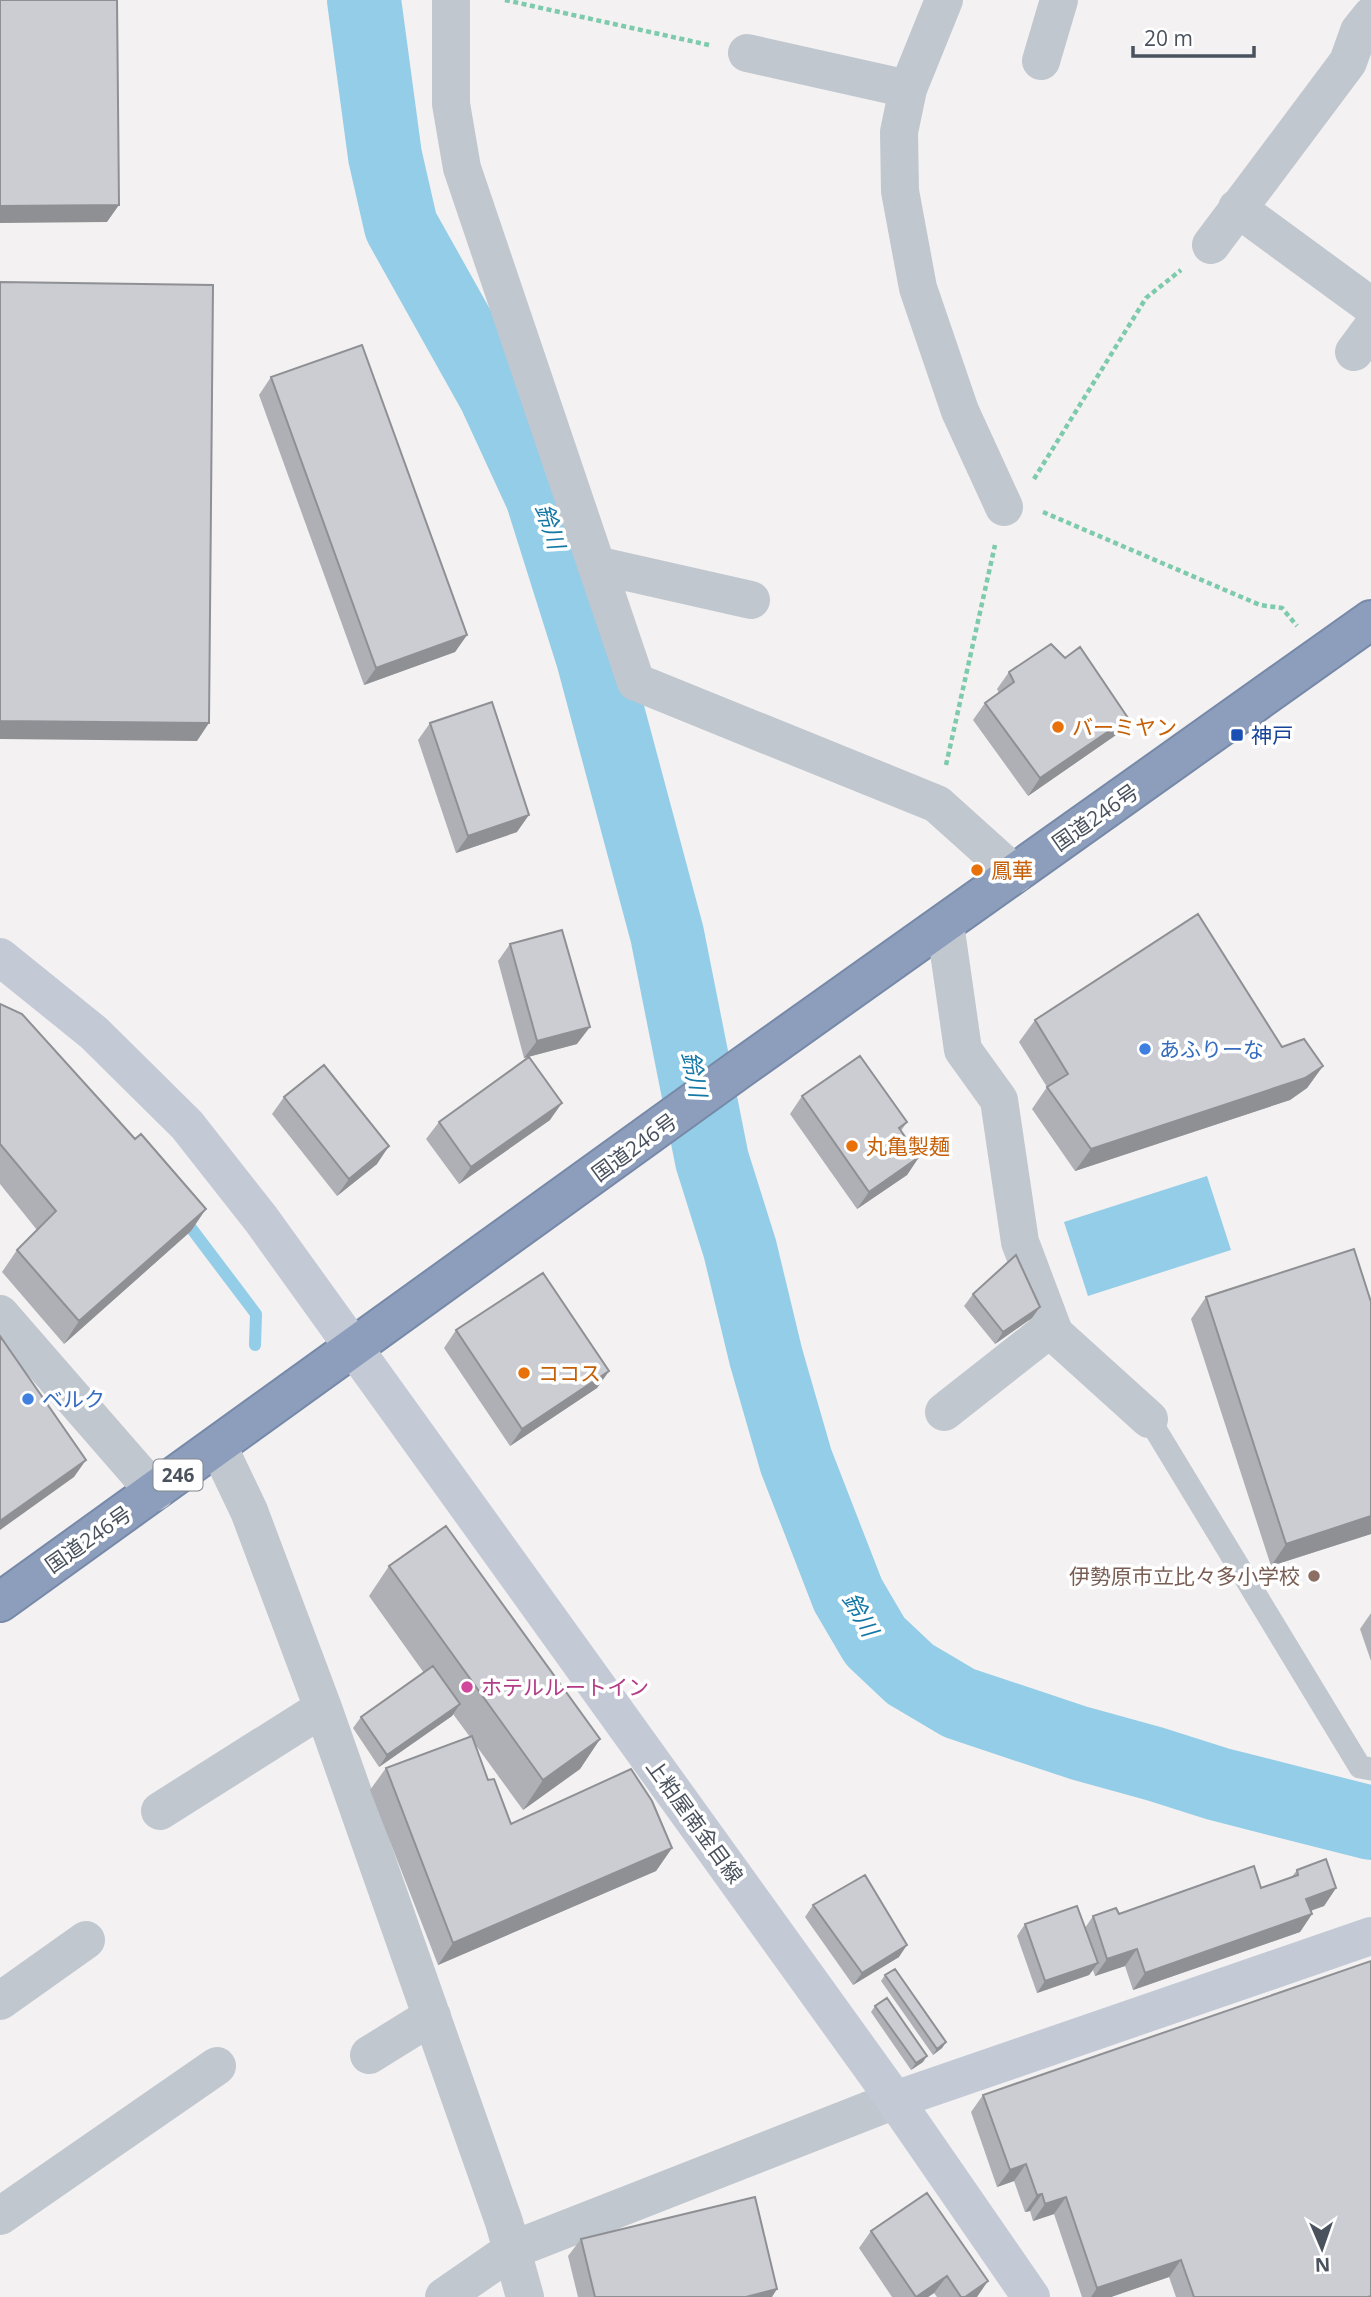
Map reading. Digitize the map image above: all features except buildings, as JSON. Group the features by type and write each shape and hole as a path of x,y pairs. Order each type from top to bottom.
{"highway":[{"name":"国道246号","path":"0,1602 737,1070 1371,620"}],"main road":[{"name":"上粕屋南金目線","path":"0,957 94,1033 187,1125 261,1219 895,2100 1031,2297"},
{"path":"895,2100 1371,1936"}],"street":[{"path":"451,0 452,104 463,168 636,682 937,804 1015,874"},
{"path":"944,0 908,89 899,132 900,191 918,288 960,411 1012,503"},
{"path":"1041,61 1059,0"},
{"path":"1211,245 1348,62 1359,31 1371,16"},
{"path":"747,53 908,89"},
{"path":"1237,208 1371,306"},
{"path":"596,565 751,600"},
{"path":"945,924 963,1050 999,1100 1020,1242 1052,1327 1055,1334 1149,1419"},
{"path":"0,1314 155,1492"},
{"path":"944,1412 1052,1327"},
{"path":"218,1447 249,1511 323,1708 432,2016 526,2297"},
{"path":"160,1811 323,1708"},
{"path":"0,2001 86,1940"},
{"path":"369,2055 432,2016"},
{"path":"0,2216 218,2066"},
{"path":"444,2297 512,2250 895,2100"}],"lane":[{"path":"1149,1419 1360,1767 1371,1769"}],"path":[{"path":"505,0 747,53"},
{"path":"937,804 1012,503 1146,298 1211,245"},
{"path":"1012,503 1046,513 1260,605 1282,608 1298,628"}],"water":[{"path":"1207,1176 1231,1250 1088,1296 1064,1222"}],"waterway":[{"name":"鈴川","path":"364,0 385,156 401,226 495,394 542,496 593,658 667,934 712,1160 740,1249 766,1357 796,1461 848,1595 875,1641 910,1674 959,1703 1079,1743 1218,1784 1371,1823"},
{"path":"182,1216 256,1314 255,1345"}],"place":[{"name":"バーミヤン","path":"1058,727"},
{"name":"神戸","path":"1237,735"},
{"name":"鳳華","path":"977,870"},
{"name":"あふりーな","path":"1145,1049"},
{"name":"丸亀製麺","path":"852,1146"},
{"name":"ココス","path":"524,1373"},
{"name":"ベルク","path":"28,1399"},
{"name":"伊勢原市立比々多小学校","path":"1314,1576"},
{"name":"ホテルルートイン","path":"467,1687"}]}
